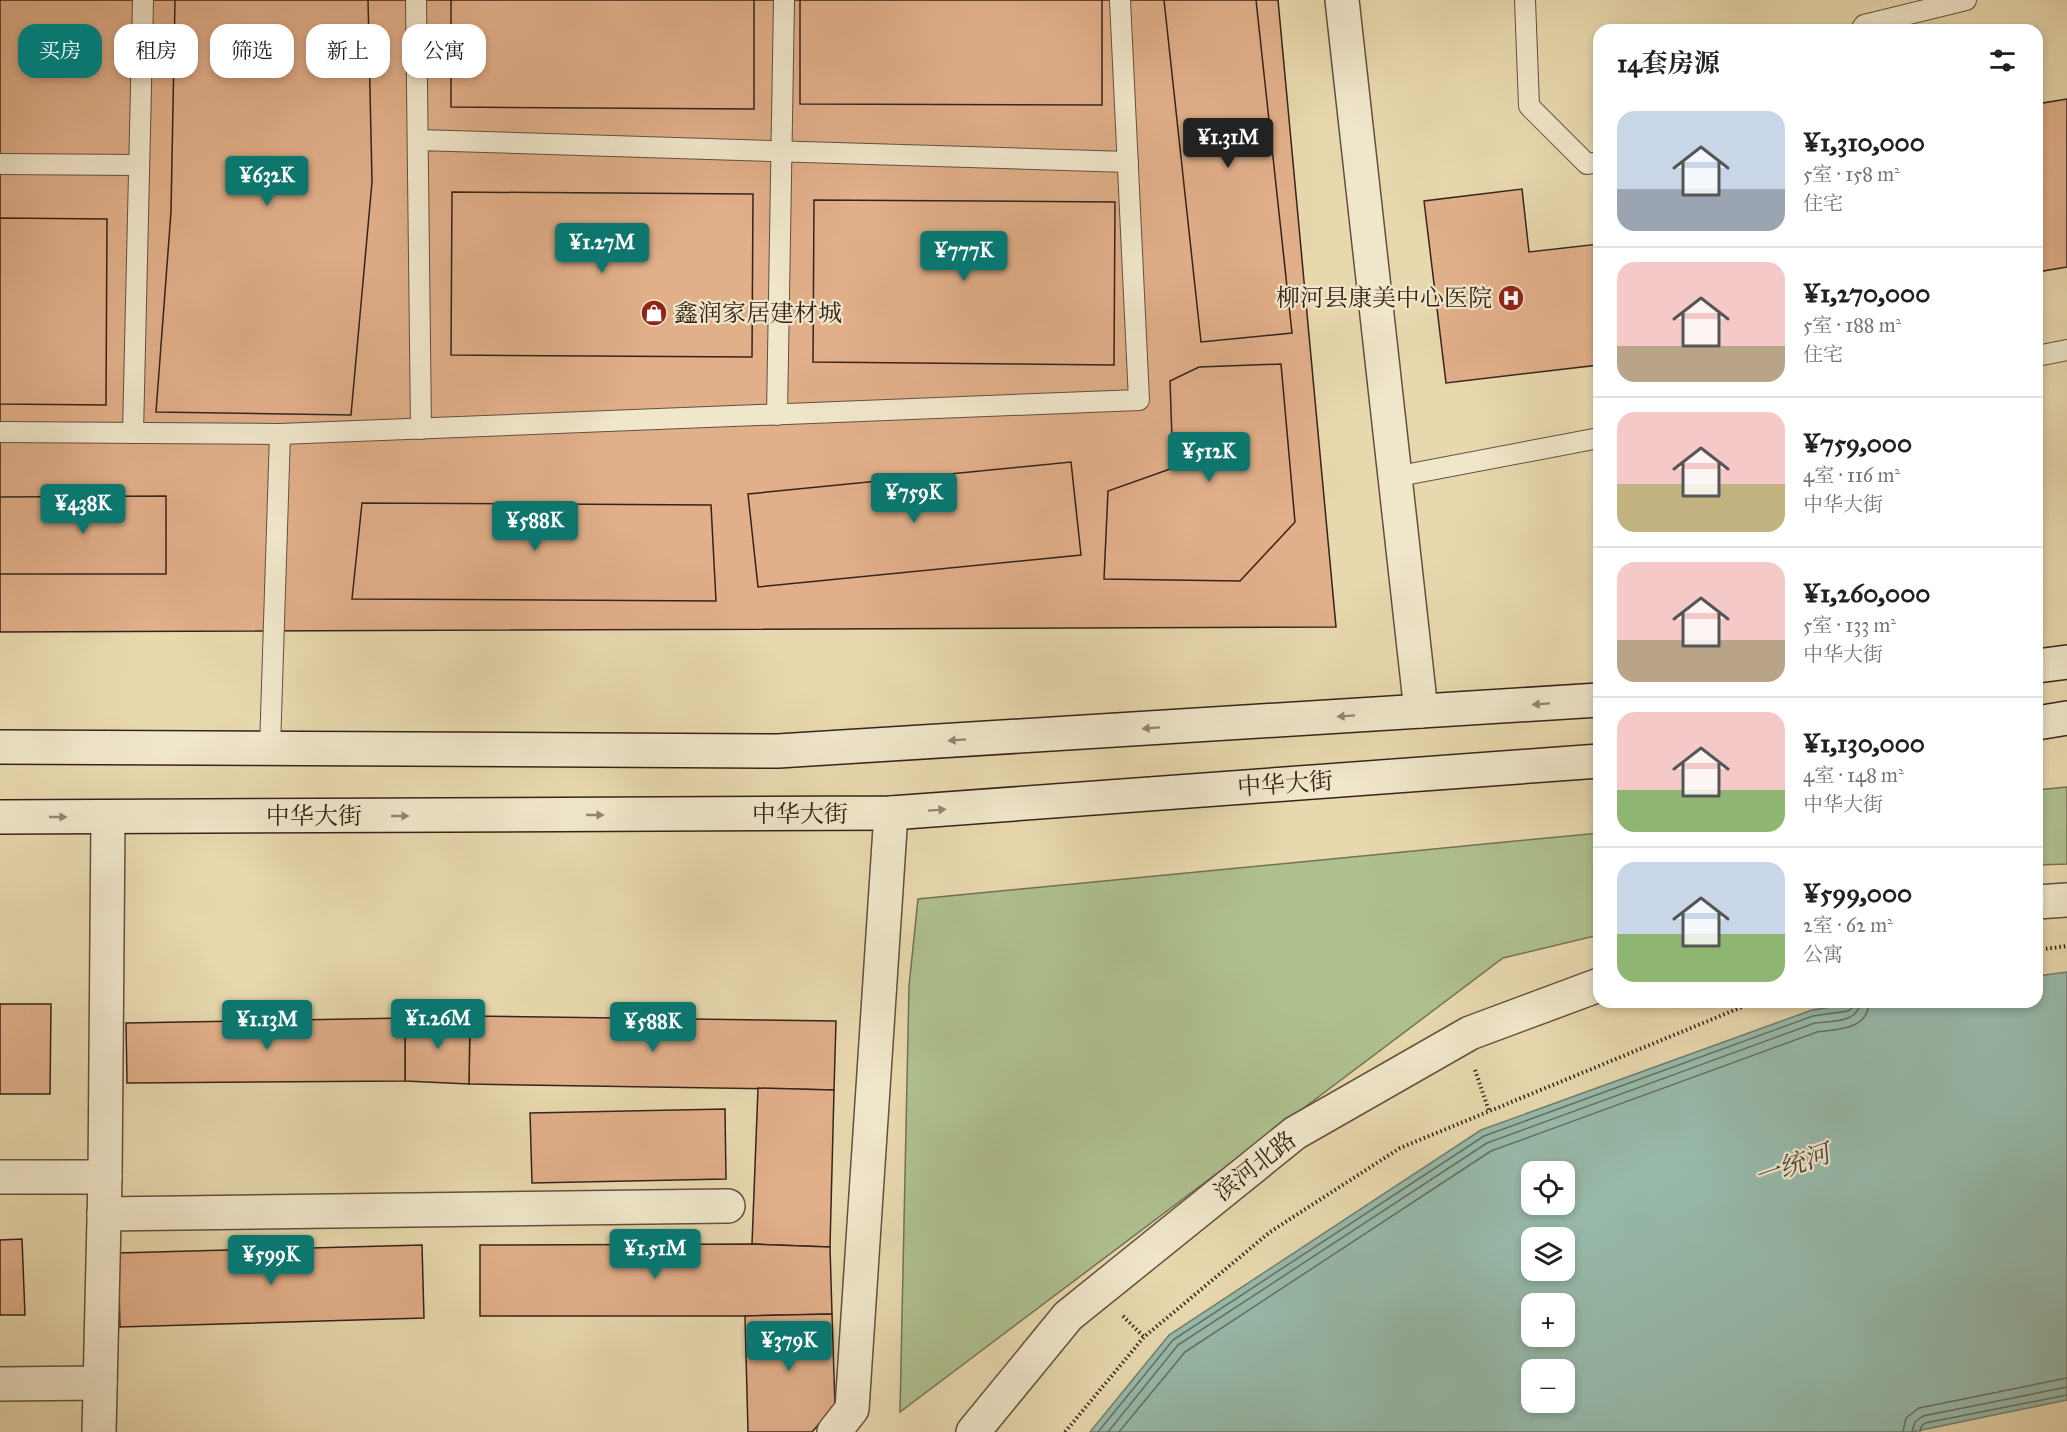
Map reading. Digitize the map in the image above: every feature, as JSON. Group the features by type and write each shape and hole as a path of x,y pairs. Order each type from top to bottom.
{"street":[{"path":"1342,0 1421,711"},
{"path":"2043,665 2067,662"},
{"path":"0,747 778,751 1593,700"},
{"path":"2043,722 2067,718"},
{"name":"中华大街","path":"0,817 891,813 1593,761"},
{"path":"834,1432 852,1408 891,813"},
{"path":"99,1432 105,1177 108,817"},
{"path":"2043,902 2067,900"},
{"name":"滨河北路","path":"973,1432 1068,1316 1295,1133 1470,1033 1593,987"},
{"path":"0,1177 105,1177"},
{"path":"104,1214 728,1206"},
{"path":"0,1384 100,1383"}],"lane":[{"path":"133,433 143,0"},
{"path":"416,0 421,429"},
{"path":"777,415 784,0"},
{"path":"0,432 280,434 1139,400 1120,0"},
{"path":"1525,0 1529,106 1587,164 1593,163"},
{"path":"1868,24 1966,0"},
{"path":"418,140 1128,162"},
{"path":"0,164 139,165"},
{"path":"2043,355 2067,350"},
{"path":"270,748 280,434"},
{"path":"1394,477 1593,439"}],"path":[{"path":"2043,949 2067,946"},
{"path":"1065,1432 1144,1337 1270,1232 1400,1148 1739,1008"},
{"path":"1473,1064 1489,1111"},
{"path":"1116,1309 1144,1337"}],"green space":[{"path":"2067,787 2067,864 2043,865 2043,789"},
{"path":"1593,834 1593,936 1503,958 900,1412 909,986 918,899"}],"water":[{"name":"一统河","path":"2067,972 2067,1400 1912,1432 1090,1432 1169,1335 1481,1130 1812,1010 1825,1008 2043,1008 2043,975"}],"building":[{"path":"0,0 124,0 125,24 114,24 114,78 126,78 126,94 0,97"},
{"name":"鑫润家居建材城","path":"0,0 1278,0 1336,627 0,632"},
{"path":"175,0 368,0 369,24 306,24 306,78 370,78 372,182 351,415 156,412 171,212 174,78 198,78 198,24 175,24"},
{"path":"451,0 754,0 754,109 451,107 451,78 486,78 486,24 451,24"},
{"path":"800,0 1102,0 1102,105 800,104"},
{"path":"1164,0 1256,0 1292,333 1201,342"},
{"path":"2067,99 2067,267 2043,271 2043,103"},
{"path":"1522,189 1529,252 1593,245 1593,366 1446,383 1424,201"},
{"path":"452,192 753,194 752,357 451,355"},
{"path":"814,200 1115,202 1114,365 813,362"},
{"path":"0,218 107,219 106,405 0,404"},
{"path":"1281,364 1295,522 1240,581 1104,579 1108,491 1173,468 1170,381 1199,367"},
{"path":"1071,462 1081,555 758,587 748,494"},
{"path":"166,496 166,574 0,574 0,497"},
{"path":"362,503 711,505 716,601 352,599"},
{"path":"0,1004 51,1004 50,1094 0,1094"},
{"path":"470,1016 836,1021 834,1090 469,1084"},
{"path":"470,1016 469,1084 405,1081 405,1018"},
{"path":"405,1018 405,1081 127,1083 126,1023"},
{"path":"758,1088 834,1090 830,1247 752,1244"},
{"path":"725,1109 726,1179 532,1183 530,1113"},
{"path":"22,1239 25,1315 0,1315 0,1240"},
{"path":"752,1244 830,1247 832,1314 480,1316 480,1245"},
{"path":"422,1245 424,1318 120,1327 118,1253"},
{"path":"832,1314 835,1406 812,1432 748,1432 745,1316"}],"place":[{"name":"柳河县康美中心医院","path":"1511,298"},
{"name":"鑫润家居建材城","path":"654,313"}]}
